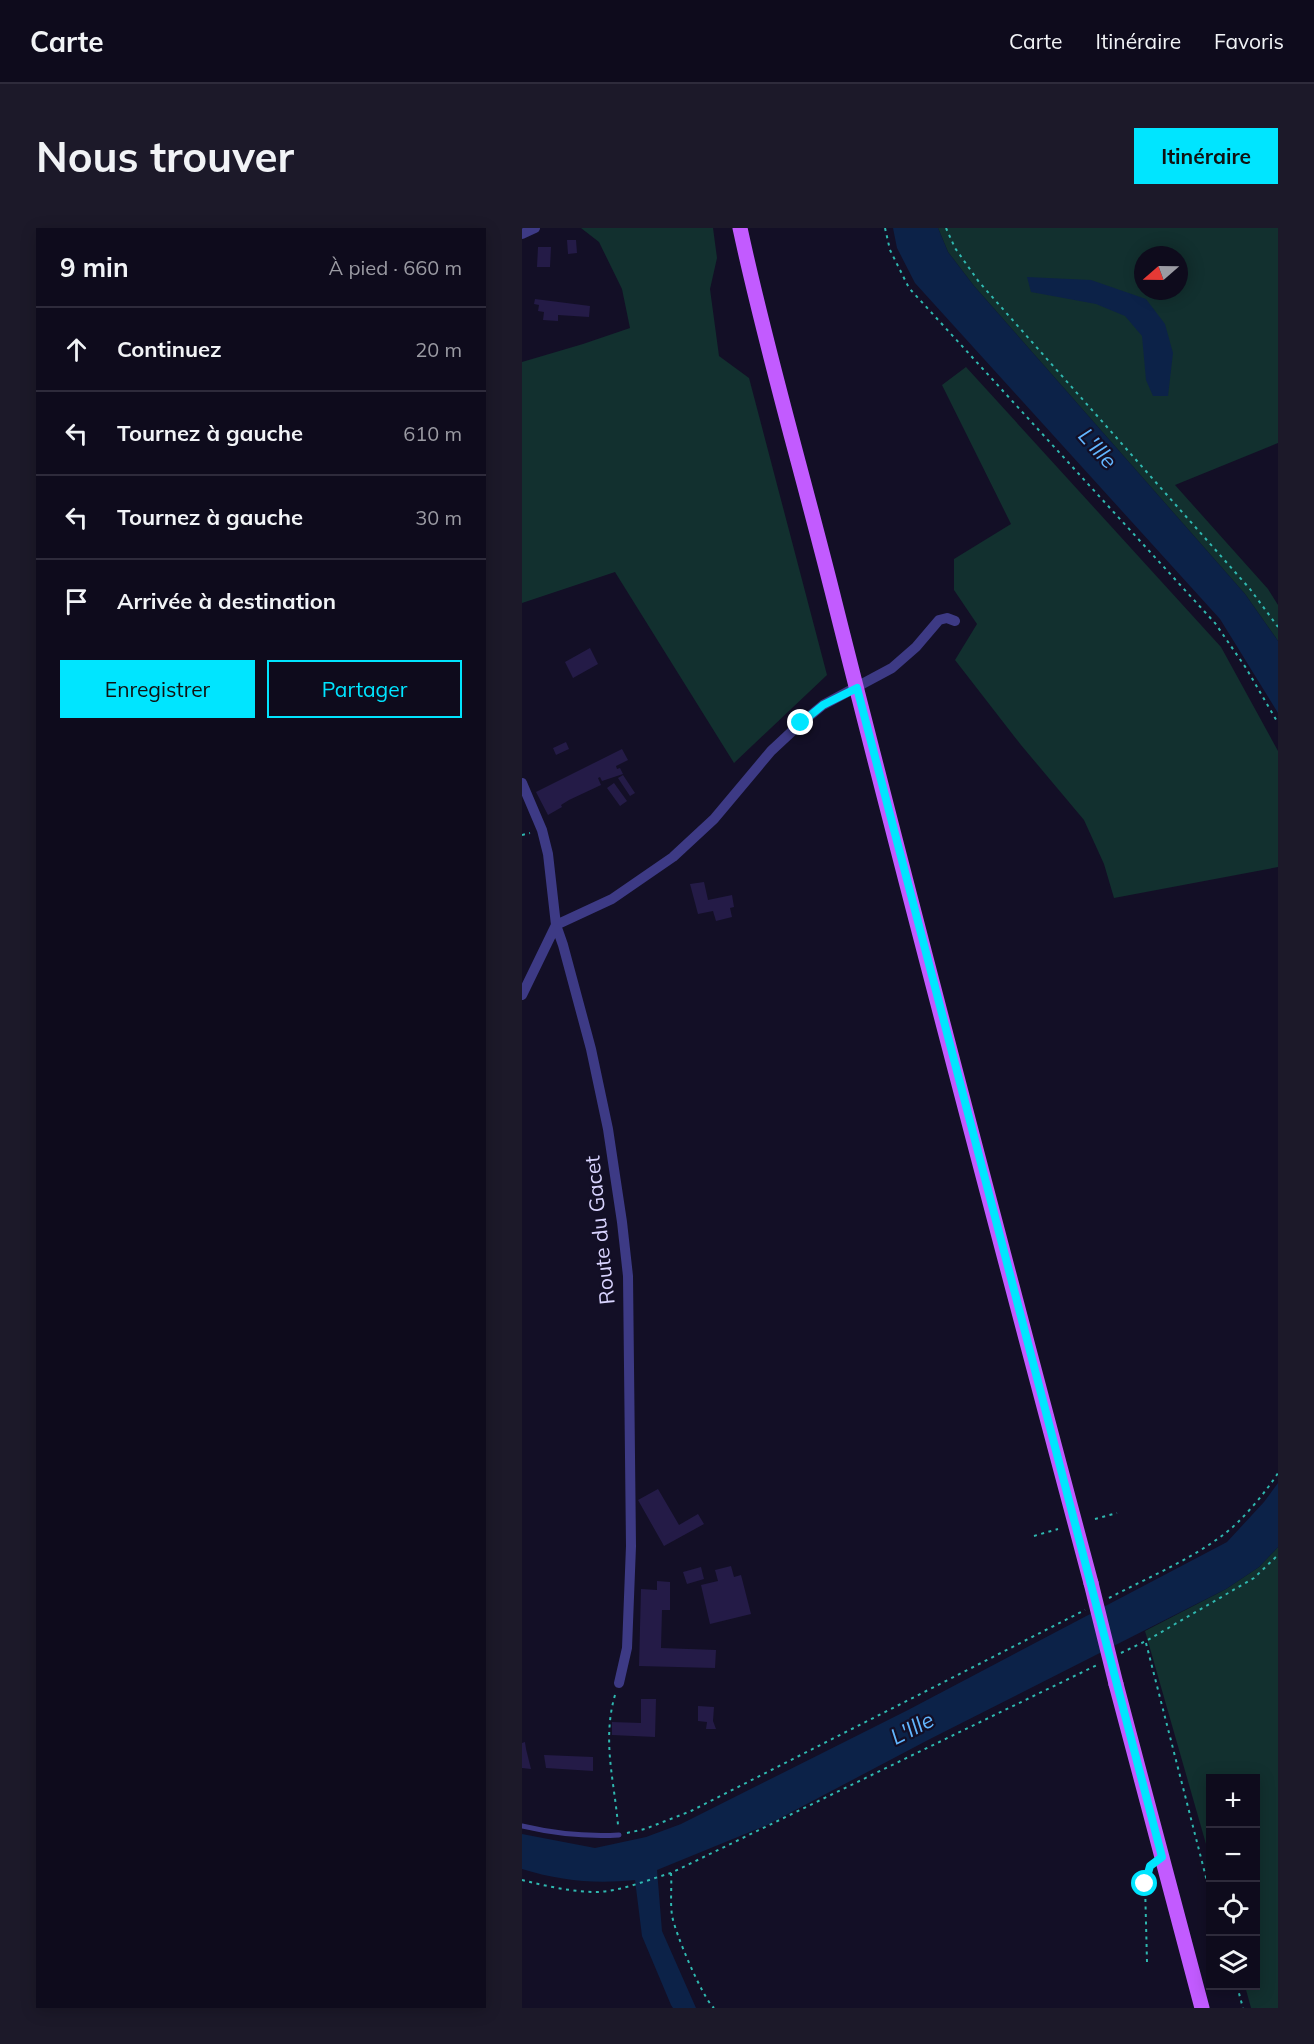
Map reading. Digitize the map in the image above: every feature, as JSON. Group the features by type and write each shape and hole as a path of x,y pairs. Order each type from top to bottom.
{"main road":[{"path":"740,228 857,688 1202,2008"}],"street":[{"path":"522,234 535,228"},
{"path":"522,995 556,925 612,899 636,885 673,857 714,819 771,751 801,723 823,705 892,668 916,647 939,620 947,618 955,621"},
{"name":"Route du Gacet","path":"522,783 542,830 548,854 556,925 591,1049 608,1129 628,1276 631,1546 627,1648 619,1683"}],"lane":[{"path":"522,1826 590,1837 619,1835"}],"path":[{"path":"885,228 890,250 909,288 1215,624 1246,668 1278,723"},
{"path":"946,228 955,248 980,282 1220,555 1278,627"},
{"path":"1100,1602 1185,1559 1224,1534 1268,1489 1278,1473"},
{"path":"1095,1519 1117,1513"},
{"path":"1034,1536 1058,1529"},
{"path":"1113,1657 1146,1641 1254,1578 1278,1555"},
{"path":"619,1683 609,1716 608,1733 619,1835 645,1829 691,1811 1089,1608"},
{"path":"1146,1641 1207,1882"},
{"path":"522,1880 566,1889 598,1892 625,1887 671,1873 1103,1662"},
{"path":"1147,1962 1145,1884 1150,1866 1162,1857"},
{"path":"671,1873 672,1917 691,1967 708,2003 714,2008"},
{"path":"1238,1990 1243,2008"}],"green space":[{"path":"581,228 713,228 717,258 710,289 719,356 749,378 827,675 734,763 615,572 522,603 522,362 630,328 622,289 599,242"},
{"path":"938,228 1278,228 1278,443 1175,485 1268,589 1278,605 1278,641 1245,594 974,286 948,252"},
{"path":"966,367 1221,647 1278,751 1278,867 1114,898 1104,864 1084,820 1021,745 955,660 977,624 954,590 954,559 1011,524 942,385"},
{"path":"1278,1547 1278,2008 1251,2008 1246,1990 1260,1990 1260,1774 1206,1774 1206,1844 1145,1631 1226,1589 1259,1567"}],"water":[{"name":"L'Ille","path":"893,228 938,228 948,252 974,286 1245,594 1278,641 1278,713 1220,619 915,283 897,248"},
{"path":"1027,277 1091,280 1134,295 1134,300 1147,300 1165,324 1173,353 1168,396 1153,396 1146,380 1142,336 1125,316 1096,304 1031,292"},
{"name":"L'Ille","path":"1278,1483 1278,1547 1259,1567 1226,1589 928,1740 767,1825 657,1870 662,1931 696,2008 673,2008 671,2005 642,1936 635,1880 606,1882 578,1880 522,1869 522,1834 595,1848 646,1837 681,1824 908,1710 1227,1542 1264,1502"}],"building":[{"path":"567,240 576,240 577,253 568,254"},
{"path":"538,247 551,247 550,267 537,267"},
{"path":"535,299 590,306 589,317 558,315 558,321 543,320 544,312 538,311 539,305 534,304"},
{"path":"590,648 598,664 573,678 565,662"},
{"path":"566,742 569,749 556,755 553,748"},
{"path":"622,749 628,760 616,766 623,774 602,781 600,777 598,778 601,785 569,800 548,815 536,792"},
{"path":"623,775 635,793 630,796 618,778"},
{"path":"614,783 627,801 620,806 607,788"},
{"path":"704,882 708,900 732,895 734,907 730,908 732,917 716,921 713,911 698,914 690,884"},
{"path":"658,1489 679,1525 698,1514 704,1524 664,1546 638,1500"},
{"path":"731,1566 734,1577 741,1575 751,1614 710,1624 701,1585 718,1581 715,1570"},
{"path":"701,1567 704,1579 687,1584 683,1572"},
{"path":"657,1581 670,1582 670,1610 662,1610 661,1648 716,1650 715,1668 639,1666 641,1589 657,1590"},
{"path":"641,1699 656,1699 655,1737 612,1735 612,1722 641,1723"},
{"path":"698,1706 714,1707 713,1721 716,1729 706,1729 707,1722 698,1721"},
{"path":"525,1742 531,1769 522,1768 522,1743"},
{"path":"544,1755 593,1757 593,1771 546,1768"}],"route":[{"path":"801,723 823,705 857,688 1162,1857 1150,1866 1145,1884"}]}
